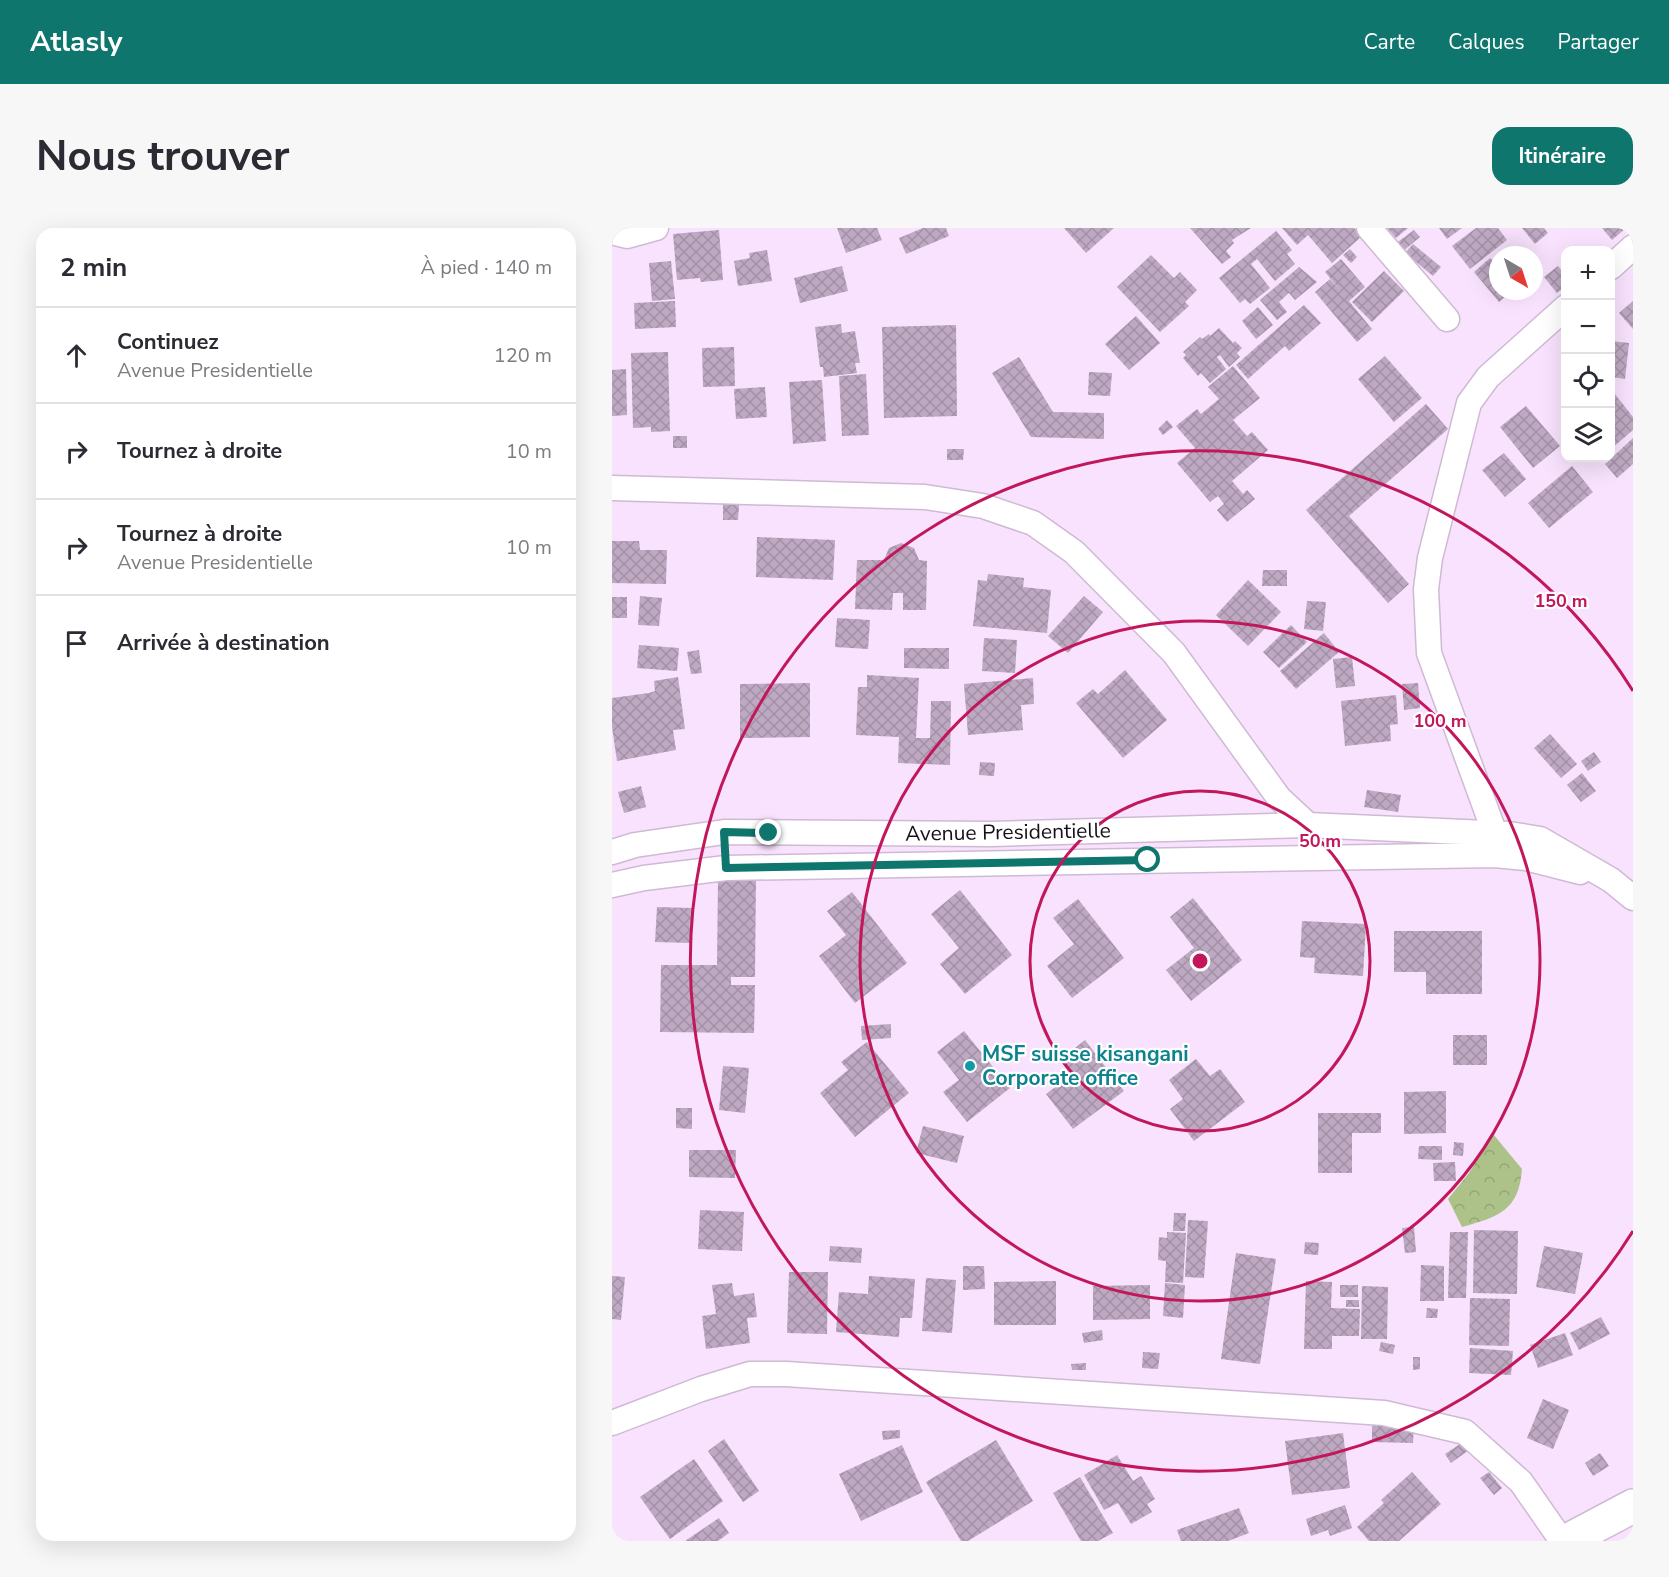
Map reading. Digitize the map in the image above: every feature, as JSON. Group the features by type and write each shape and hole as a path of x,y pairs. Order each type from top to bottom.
{"street":[{"path":"612,232 627,236 656,228"},
{"path":"1368,228 1447,319"},
{"path":"1615,263 1633,247"},
{"path":"1495,834 1430,653 1426,589 1430,558 1468,404 1488,377 1561,311"},
{"path":"612,488 925,497 983,506 1033,523 1074,552 1174,653 1279,798 1308,825"},
{"name":"Avenue Presidentielle","path":"612,852 635,845 724,832 991,834 1273,828 1308,825 1495,834 1540,839 1611,880 1633,897"},
{"path":"1265,857 1273,828"},
{"path":"724,832 726,868"},
{"name":"Avenue Presidentielle","path":"612,885 644,878 726,868 1265,857 1494,855 1526,858 1611,880"},
{"path":"612,1424 701,1389 750,1374 786,1374 1384,1413 1465,1432 1521,1482 1562,1541"},
{"path":"1567,1541 1633,1506"}],"green space":[{"path":"1493,1134 1522,1169 1520,1183 1511,1203 1504,1210 1486,1220 1462,1227 1448,1199 1469,1173"}],"building":[{"path":"837,228 877,228 882,240 846,253"},
{"path":"923,228 946,228 949,236 906,254 899,238"},
{"path":"1064,228 1114,228 1086,253"},
{"path":"1190,228 1251,228 1232,240 1234,243 1226,251 1231,257 1222,264"},
{"path":"1282,228 1354,228 1362,236 1332,263 1308,235 1297,245"},
{"path":"1387,228 1408,228 1396,238"},
{"path":"1439,228 1462,228 1447,239"},
{"path":"1476,228 1498,228 1507,240 1499,246 1489,246 1489,254 1470,269 1452,246"},
{"path":"1522,228 1544,228 1548,233 1535,244"},
{"path":"1602,228 1626,228 1612,240"},
{"path":"719,230 723,280 701,282 700,278 677,280 673,234"},
{"path":"1414,230 1420,237 1402,252 1395,244"},
{"path":"1276,231 1292,250 1287,254 1295,264 1275,281 1257,259 1251,264 1270,288 1250,304 1245,299 1240,303 1219,278"},
{"path":"1413,244 1441,267 1433,276 1405,253"},
{"path":"1350,249 1357,257 1351,263 1343,255"},
{"path":"767,250 772,281 738,286 734,261 750,258 749,253"},
{"path":"1151,255 1174,278 1180,272 1197,290 1185,302 1189,306 1160,332 1117,287"},
{"path":"1341,259 1365,287 1349,301 1372,329 1357,342 1315,292 1330,279 1341,291 1325,272"},
{"path":"1489,259 1489,290 1474,272"},
{"path":"671,261 675,299 652,301 649,263"},
{"path":"842,266 848,291 800,303 794,278"},
{"path":"1558,266 1561,270 1561,290 1557,293 1544,277"},
{"path":"1299,267 1317,282 1295,300 1289,293 1279,302 1287,312 1277,320 1260,300"},
{"path":"1384,271 1404,291 1372,322 1352,302"},
{"path":"675,301 676,327 635,329 634,303"},
{"path":"1633,301 1633,329 1619,313"},
{"path":"1304,305 1321,323 1289,351 1285,346 1248,379 1236,365"},
{"path":"1258,307 1273,325 1256,339 1242,321"},
{"path":"1136,316 1160,343 1129,370 1105,344"},
{"path":"841,324 842,333 855,331 860,363 855,363 857,373 824,377 823,367 820,367 815,327"},
{"path":"956,325 957,416 884,418 882,327"},
{"path":"1219,328 1233,343 1235,341 1242,348 1237,353 1240,357 1229,367 1220,355 1217,357 1226,369 1210,383 1201,373 1198,376 1183,358 1186,355 1183,352 1200,337 1202,339 1209,334 1210,336"},
{"path":"1615,341 1629,343 1625,379 1615,378"},
{"path":"734,347 735,386 703,387 702,348"},
{"path":"668,352 670,431 651,432 651,427 633,428 631,353"},
{"path":"1385,356 1422,398 1394,422 1358,379"},
{"path":"1019,357 1053,412 1104,413 1104,439 1031,437 992,373"},
{"path":"1233,366 1260,398 1233,420 1247,436 1252,432 1268,450 1232,481 1243,494 1247,490 1255,499 1227,522 1217,510 1224,504 1218,496 1210,502 1177,463 1195,448 1176,426 1197,409 1201,414 1219,399 1208,387"},
{"path":"626,369 627,415 612,416 612,370"},
{"path":"1089,372 1112,373 1110,396 1088,395"},
{"path":"866,374 869,435 842,436 839,376"},
{"path":"822,380 826,441 793,444 789,382"},
{"path":"765,387 767,417 736,419 734,389"},
{"path":"1615,394 1633,417 1633,430 1615,446"},
{"path":"1426,404 1448,429 1349,516 1409,584 1388,603 1306,510"},
{"path":"1526,406 1560,446 1533,468 1500,427"},
{"path":"1167,420 1173,427 1163,435 1158,429"},
{"path":"673,436 687,436 687,448 673,448"},
{"path":"1633,438 1633,464 1617,478 1605,464 1615,462 1615,455"},
{"path":"947,449 964,449 963,460 947,460"},
{"path":"1504,453 1526,479 1505,497 1482,470"},
{"path":"1572,466 1593,492 1549,528 1528,503"},
{"path":"723,504 739,505 738,520 723,520"},
{"path":"757,537 835,540 833,580 756,577"},
{"path":"612,541 639,541 640,550 667,550 666,584 612,583"},
{"path":"901,543 914,548 919,560 927,561 926,610 903,610 903,593 893,593 892,610 855,609 857,560 884,560 889,548"},
{"path":"1263,570 1287,570 1287,586 1262,586"},
{"path":"988,574 1024,578 1023,587 1051,590 1047,633 973,626 978,580 987,581"},
{"path":"1248,580 1281,612 1248,646 1216,615"},
{"path":"640,596 662,598 659,626 638,625"},
{"path":"1084,596 1103,612 1068,653 1048,636"},
{"path":"612,597 627,597 627,618 612,618"},
{"path":"1307,601 1326,602 1323,631 1304,629"},
{"path":"837,618 870,620 868,649 835,647"},
{"path":"1291,625 1307,642 1279,668 1263,652"},
{"path":"1324,633 1339,652 1296,689 1280,671"},
{"path":"984,638 1017,640 1015,673 982,671"},
{"path":"639,645 679,648 677,671 637,668"},
{"path":"904,648 949,648 949,669 904,668"},
{"path":"699,650 702,673 691,674 687,652"},
{"path":"1352,657 1355,686 1336,688 1333,659"},
{"path":"1125,670 1167,720 1123,758 1076,703 1093,689 1098,694"},
{"path":"867,675 919,678 916,738 930,738 931,701 951,701 950,765 898,763 899,737 856,735 858,687 867,687"},
{"path":"678,677 685,729 673,730 676,750 617,761 612,727 612,698 649,693 655,691 654,681"},
{"path":"1033,678 1034,704 1021,705 1023,730 968,735 964,684"},
{"path":"810,683 810,737 740,738 740,684"},
{"path":"1418,683 1420,708 1404,710 1402,684"},
{"path":"1396,695 1398,724 1390,725 1391,741 1345,746 1341,701"},
{"path":"1550,734 1577,764 1561,778 1534,748"},
{"path":"1594,752 1601,762 1588,771 1581,761"},
{"path":"980,762 995,763 994,776 979,775"},
{"path":"1582,773 1596,791 1581,802 1567,785"},
{"path":"641,786 646,807 624,813 618,792"},
{"path":"1367,790 1401,795 1398,812 1364,807"},
{"path":"718,880 756,880 755,977 731,977 731,985 755,985 754,1033 660,1032 661,965 717,965"},
{"path":"960,890 1012,955 965,994 940,964 959,948 931,914"},
{"path":"852,892 907,963 855,1003 819,956 846,935 827,911"},
{"path":"1193,898 1242,960 1191,1001 1166,970 1194,948 1170,917"},
{"path":"1078,899 1124,958 1072,998 1047,966 1074,944 1053,918"},
{"path":"657,907 692,908 691,943 655,942"},
{"path":"1302,921 1366,924 1363,976 1314,973 1315,958 1300,957"},
{"path":"1394,931 1482,931 1482,994 1426,994 1426,972 1394,972"},
{"path":"891,1024 891,1038 862,1040 861,1026"},
{"name":"MSF suisse kisangani Corporate office","path":"964,1031 1010,1088 967,1122 943,1092 959,1080 937,1052"},
{"path":"1453,1035 1487,1035 1487,1065 1453,1065"},
{"path":"1085,1040 1124,1091 1073,1129 1046,1094 1071,1075 1060,1060"},
{"path":"867,1042 909,1093 855,1137 820,1093 848,1070 841,1062"},
{"path":"1196,1059 1210,1076 1220,1069 1245,1102 1194,1141 1170,1109 1183,1099 1169,1080"},
{"path":"723,1066 749,1068 745,1113 719,1110"},
{"path":"1446,1091 1446,1133 1404,1134 1404,1092"},
{"path":"676,1108 692,1108 692,1129 676,1128"},
{"path":"1318,1113 1381,1113 1381,1133 1352,1133 1352,1173 1318,1173"},
{"path":"923,1126 964,1136 957,1163 916,1153"},
{"path":"1454,1142 1464,1143 1463,1156 1453,1155"},
{"path":"1419,1146 1442,1146 1442,1160 1418,1159"},
{"path":"689,1150 736,1150 735,1178 689,1177"},
{"path":"1455,1162 1456,1181 1434,1181 1433,1163"},
{"path":"700,1210 744,1212 742,1251 698,1249"},
{"path":"1174,1213 1186,1213 1185,1231 1173,1231"},
{"path":"1188,1220 1208,1221 1204,1278 1185,1277"},
{"path":"1414,1227 1416,1252 1405,1253 1402,1228"},
{"path":"1474,1230 1518,1231 1517,1294 1473,1293"},
{"path":"1167,1232 1186,1233 1183,1283 1165,1282 1166,1261 1158,1260 1159,1237 1167,1238"},
{"path":"1450,1232 1468,1232 1466,1298 1448,1298"},
{"path":"1305,1242 1319,1243 1318,1255 1304,1254"},
{"path":"830,1246 862,1248 861,1263 829,1261"},
{"path":"1544,1246 1583,1253 1575,1294 1536,1287"},
{"path":"1236,1253 1276,1259 1260,1364 1221,1359"},
{"path":"1421,1265 1444,1266 1444,1301 1420,1301"},
{"path":"963,1266 984,1266 985,1289 963,1290"},
{"path":"789,1272 828,1272 827,1334 787,1333"},
{"path":"612,1276 625,1277 621,1320 612,1319"},
{"path":"869,1276 915,1279 912,1318 900,1318 899,1337 836,1332 839,1292 868,1294"},
{"path":"926,1278 956,1280 952,1333 922,1331"},
{"path":"1056,1281 1056,1325 994,1325 994,1282"},
{"path":"1306,1281 1332,1282 1331,1308 1360,1309 1359,1336 1332,1336 1332,1349 1304,1349"},
{"path":"732,1283 734,1296 754,1293 757,1317 747,1318 750,1343 706,1349 702,1316 716,1314 712,1285"},
{"path":"1165,1283 1185,1285 1183,1318 1163,1316"},
{"path":"1150,1285 1150,1319 1093,1320 1093,1286"},
{"path":"1340,1285 1358,1285 1358,1297 1340,1297"},
{"path":"1362,1286 1388,1287 1387,1339 1361,1339"},
{"path":"1470,1298 1510,1299 1509,1346 1469,1345"},
{"path":"1346,1300 1359,1300 1359,1307 1346,1307"},
{"path":"1427,1308 1438,1309 1437,1318 1426,1318"},
{"path":"1601,1317 1610,1334 1579,1350 1570,1333"},
{"path":"1102,1330 1103,1340 1084,1343 1082,1333"},
{"path":"1565,1333 1573,1355 1538,1368 1530,1345"},
{"path":"1381,1342 1395,1345 1393,1354 1379,1351"},
{"path":"1470,1348 1513,1351 1511,1375 1469,1373"},
{"path":"1143,1352 1160,1353 1158,1369 1142,1368"},
{"path":"1413,1357 1420,1357 1420,1369 1413,1370"},
{"path":"1086,1363 1086,1370 1072,1370 1071,1364"},
{"path":"1543,1399 1569,1410 1553,1449 1527,1438"},
{"path":"1372,1422 1414,1423 1413,1443 1372,1442"},
{"path":"900,1430 900,1438 883,1440 882,1431"},
{"path":"1343,1433 1350,1488 1292,1495 1285,1441"},
{"path":"724,1439 759,1491 743,1502 708,1451"},
{"path":"996,1440 1033,1501 968,1541 961,1541 926,1482"},
{"path":"1463,1442 1469,1450 1451,1463 1445,1454"},
{"path":"902,1445 923,1492 861,1521 839,1474"},
{"path":"1600,1453 1609,1466 1593,1476 1585,1463"},
{"path":"1117,1455 1133,1481 1141,1476 1155,1499 1147,1504 1152,1512 1131,1524 1118,1503 1104,1510 1084,1475"},
{"path":"694,1459 723,1501 670,1539 640,1497"},
{"path":"1412,1472 1441,1504 1399,1541 1369,1541 1357,1527 1384,1503 1381,1500"},
{"path":"1489,1472 1502,1488 1494,1495 1480,1478"},
{"path":"1080,1477 1113,1533 1098,1541 1081,1541 1053,1493"},
{"path":"1345,1505 1352,1528 1330,1536 1328,1530 1311,1536 1306,1519"},
{"path":"1239,1508 1249,1533 1228,1541 1181,1541 1177,1530"},
{"path":"719,1518 729,1533 718,1541 685,1541"}],"place":[{"name":"MSF suisse kisangani Corporate office","path":"970,1066"}],"route":[{"path":"769,833 724,832 726,868 1148,860"}]}
